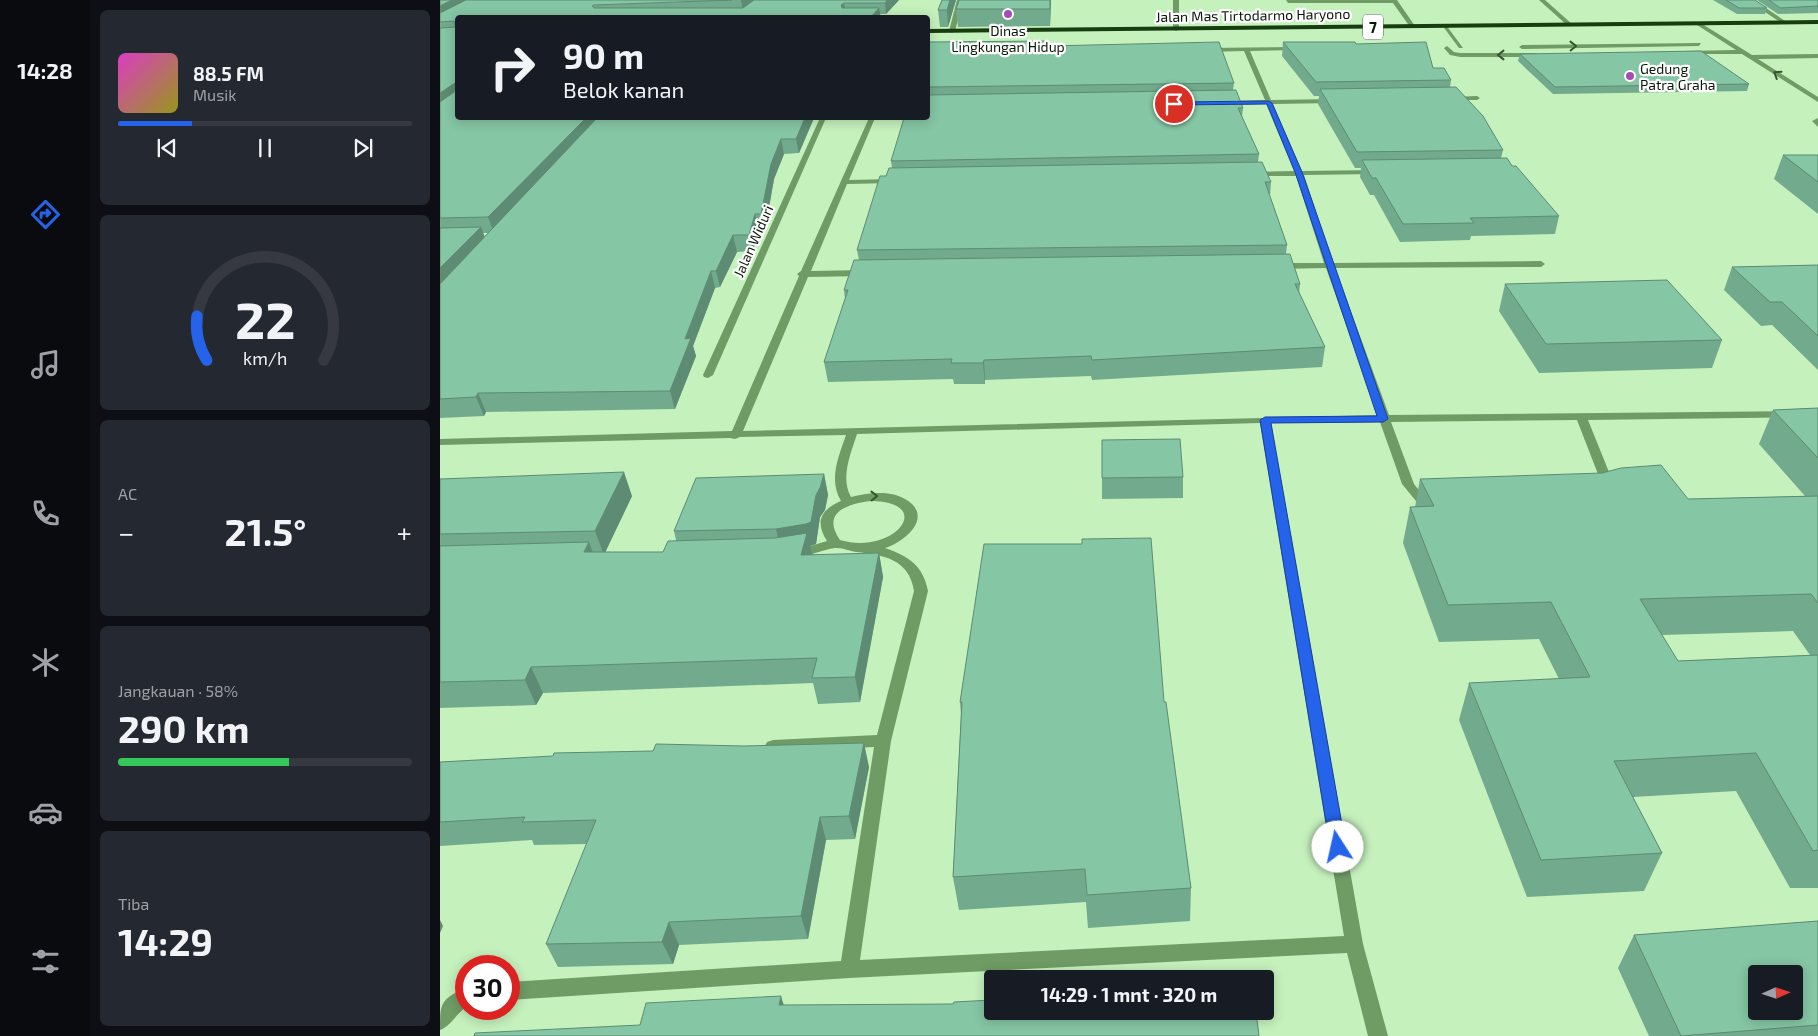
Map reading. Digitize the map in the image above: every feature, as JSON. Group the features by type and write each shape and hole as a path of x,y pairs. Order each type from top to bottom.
{"highway":[{"name":"Jalan Mas Tirtodarmo Haryono","path":"930,31 1818,22"}],"street":[{"path":"952,31 960,0"},
{"path":"1176,0 1176,29"},
{"path":"1542,0 1570,25"},
{"path":"1750,0 1785,23"},
{"path":"1288,1 1395,1 1412,26"},
{"path":"1699,24 1818,100"},
{"path":"1444,26 1461,47"},
{"path":"1511,47 1710,44"},
{"path":"1719,44 1729,44"},
{"path":"1550,46 1562,55"},
{"path":"1471,47 1446,50 1452,54 1460,55 1544,55"},
{"path":"1196,50 1303,48"},
{"path":"1246,49 1299,172 1329,265 1383,419 1414,494 1424,502 1441,505"},
{"path":"1682,53 1742,52"},
{"path":"1751,57 1818,56"},
{"path":"1438,99 1477,98"},
{"path":"1220,103 1339,101"},
{"name":"Jalan Widuri","path":"708,375 822,120"},
{"path":"734,436 802,274 871,120"},
{"path":"1818,120 1815,121 1818,125"},
{"path":"1239,174 1385,172"},
{"path":"844,182 903,181"},
{"path":"1269,266 1541,264"},
{"path":"802,274 872,273"},
{"path":"440,442 734,436 1265,420 1818,414"},
{"path":"1580,417 1607,481 1610,492 1604,499"},
{"path":"1265,420 1354,944 1378,1036"},
{"path":"847,501 842,494 840,476 852,432"},
{"path":"865,496 884,496 899,500 909,509 911,521 904,532 890,542 871,548 851,548 835,543 826,533 825,522 832,510 847,501 865,496"},
{"path":"781,557 805,554 835,543"},
{"path":"849,969 883,741 921,591 920,580 914,567 871,548"},
{"path":"754,747 883,741"},
{"path":"520,990 849,969 1354,944"},
{"path":"440,1021 455,1002"}],"building":[{"path":"440,0 452,0 440,6"},
{"path":"466,0 732,0 592,6 594,8 743,8 754,0 887,0 885,3 844,3 841,5 842,8 879,8 873,15 455,15 455,24 454,21 440,22 440,13"},
{"path":"942,0 950,0 947,10 938,10"},
{"path":"959,0 1050,0 1050,9 956,9"},
{"path":"1726,0 1755,0 1767,8 1739,8"},
{"path":"1769,0 1818,0 1818,6 1780,8"},
{"path":"455,27 455,83 440,93 440,28"},
{"path":"1048,41 1048,46 1219,42 1234,83 930,87 930,42"},
{"path":"1283,42 1355,42 1356,44 1426,42 1433,68 1444,68 1451,80 1316,82"},
{"name":"Gedung Patra Graha","path":"1701,51 1749,84 1555,87 1520,54"},
{"path":"455,83 455,120 584,120 488,217 440,218 440,102 454,92"},
{"path":"1456,87 1483,116 1503,150 1357,152 1320,89"},
{"path":"1236,90 1243,108 1238,108 1259,154 891,161 903,120 930,120 930,95"},
{"path":"595,120 804,120 796,139 781,139 771,164 761,214 755,214 749,235 733,235 716,271 711,271 685,339 691,338 670,391 478,393 476,397 440,399 440,284"},
{"path":"1783,155 1818,155 1818,182"},
{"path":"1507,158 1512,166 1516,166 1559,216 1470,218 1474,223 1403,224 1376,178 1372,178 1362,160"},
{"path":"1262,162 1271,182 1265,182 1287,245 857,250 880,176 886,176 889,168"},
{"path":"481,227 440,268 440,228"},
{"path":"1290,254 1300,284 1295,284 1325,347 1092,360 1091,356 984,360 983,363 951,363 952,359 824,362 848,290 844,290 854,260"},
{"path":"1818,265 1818,336 1782,302 1770,302 1732,267"},
{"path":"1667,280 1722,340 1546,344 1505,284"},
{"path":"1818,408 1818,458 1773,410"},
{"path":"1180,439 1183,477 1102,478 1102,440"},
{"path":"1661,465 1688,499 1818,496 1818,603 1811,594 1640,599 1678,661 1818,655 1818,850 1813,851 1756,753 1614,761 1662,853 1541,860 1469,683 1590,677 1551,602 1448,605 1410,507 1434,506 1420,479 1602,473 1621,468"},
{"path":"624,472 595,531 440,534 440,479"},
{"path":"824,474 816,495 811,522 806,524 776,529 674,531 696,478"},
{"path":"807,533 801,555 879,553 855,677 812,678 817,658 531,667 525,680 440,682 440,546 589,542 584,552 663,552 668,541 775,538"},
{"path":"1151,538 1164,702 1166,702 1191,888 1087,895 1085,869 953,877 962,702 960,702 984,544 1082,544 1082,539"},
{"path":"864,743 849,816 820,817 801,916 669,922 662,942 546,944 596,820 522,822 525,817 440,822 440,762 553,756 554,753 653,751 656,744 744,746"},
{"path":"1818,921 1818,1025 1681,1036 1634,935"},
{"path":"781,996 779,1005 953,1004 954,1002 984,1000 984,1020 1257,1020 1259,1036 474,1036 475,1033 640,1025 646,1003"}],"place":[{"name":"Dinas Lingkungan Hidup","path":"1008,14"},
{"name":"Gedung Patra Graha","path":"1630,76"}],"route":[{"path":"1174,104 1269,103 1299,172 1329,265 1383,419 1265,420 1338,847"}]}
